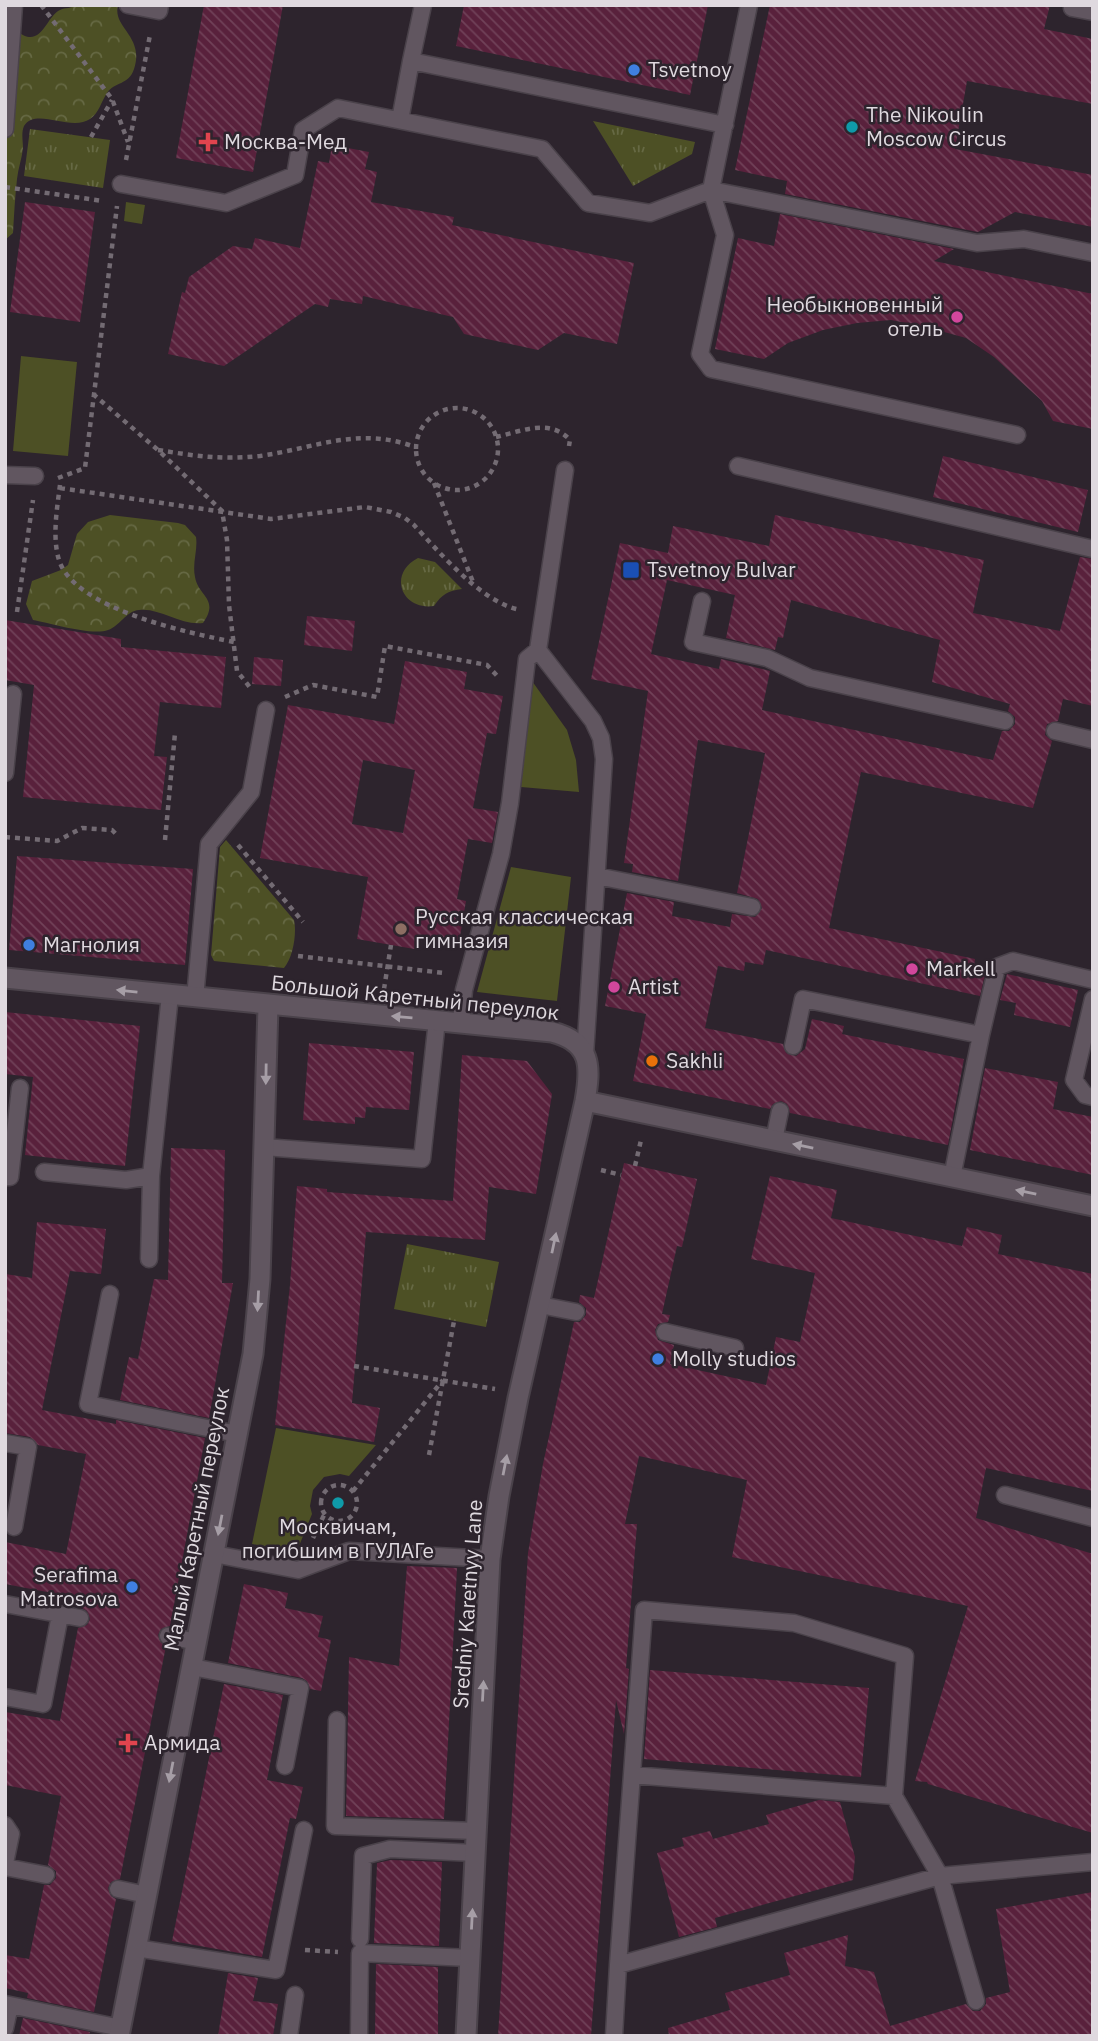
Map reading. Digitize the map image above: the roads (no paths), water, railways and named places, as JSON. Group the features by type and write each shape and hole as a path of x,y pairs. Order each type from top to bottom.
{"street":[{"name":"Большой Каретный переулок","path":"5,978 268,1006 461,1022 565,1035 577,1043 585,1055"},
{"name":"Малый Каретный переулок","path":"120,2032 258,1318 268,1006"},
{"path":"585,1055 590,1072 585,1101 1093,1206"},
{"name":"Sredniy Karetnyy Lane","path":"466,2036 490,1559 499,1496 585,1101"}],"lane":[{"path":"5,129 14,5"},
{"path":"128,5 160,8"},
{"path":"400,120 423,5"},
{"path":"749,5 712,190 725,236 700,354 710,369 1017,435"},
{"path":"1073,5 1072,8 1093,12"},
{"path":"411,61 725,125"},
{"path":"121,184 226,204 295,175 303,130 338,108 542,149 587,203 650,213 712,190 977,243 1024,239 1093,253"},
{"path":"738,466 1093,549"},
{"path":"461,1022 464,990 501,854 510,803 527,659 538,650 565,470"},
{"path":"5,475 36,476"},
{"path":"702,601 693,642 767,658 810,678 1005,721"},
{"path":"538,650 593,721 601,738 604,759 585,1055"},
{"path":"5,773 13,694"},
{"path":"195,998 209,844 251,792 266,710"},
{"path":"1055,732 1093,740"},
{"path":"597,876 752,907"},
{"path":"952,1177 997,967 1013,961 1093,980"},
{"path":"149,1259 151,1176 170,995"},
{"path":"793,1046 803,999 981,1035"},
{"path":"1093,999 1074,1080 1085,1096 1093,1097"},
{"path":"264,1147 422,1159 437,1020"},
{"path":"5,1177 10,1177 20,1088"},
{"path":"774,1140 780,1111"},
{"path":"44,1172 126,1180 151,1176"},
{"path":"110,1294 88,1404 237,1434"},
{"path":"540,1304 576,1312"},
{"path":"665,1332 735,1348"},
{"path":"5,1443 28,1447 14,1527"},
{"path":"1005,1495 1093,1518"},
{"path":"214,1554 298,1570 349,1551 490,1559"},
{"path":"5,1604 80,1618"},
{"path":"614,2036 644,1611 794,1623 905,1656 894,1796 940,1876 976,2001"},
{"path":"5,1697 43,1703 60,1615"},
{"path":"168,1636 197,1642"},
{"path":"192,1667 300,1688 285,1766"},
{"path":"337,1720 335,1825 476,1831"},
{"path":"632,1775 894,1796"},
{"path":"5,1825 11,1834 5,1865 46,1875"},
{"path":"136,1948 276,1970 304,1830"},
{"path":"359,2036 363,1856 390,1849 475,1853"},
{"path":"618,1965 940,1876 1093,1862"},
{"path":"118,1889 147,1895"},
{"path":"360,1946 470,1958"},
{"path":"289,2036 295,1995"},
{"path":"5,2028 8,2005 120,2032"}],"place":[{"name":"Tsvetnoy","path":"634,70"},
{"name":"The Nikoulin Moscow Circus","path":"852,127"},
{"name":"Москва-Мед","path":"208,142"},
{"name":"Необыкновенный отель","path":"957,317"},
{"name":"Tsvetnoy Bulvar","path":"631,570"},
{"name":"Русская классическая гимназия","path":"401,929"},
{"name":"Магнолия","path":"29,945"},
{"name":"Markell","path":"912,969"},
{"name":"Artist","path":"614,987"},
{"name":"Sakhli","path":"652,1061"},
{"name":"Molly studios","path":"658,1359"},
{"name":"Москвичам, погибшим в ГУЛАГе","path":"338,1503"},
{"name":"Serafima Matrosova","path":"132,1587"},
{"name":"Армида","path":"128,1743"}]}
